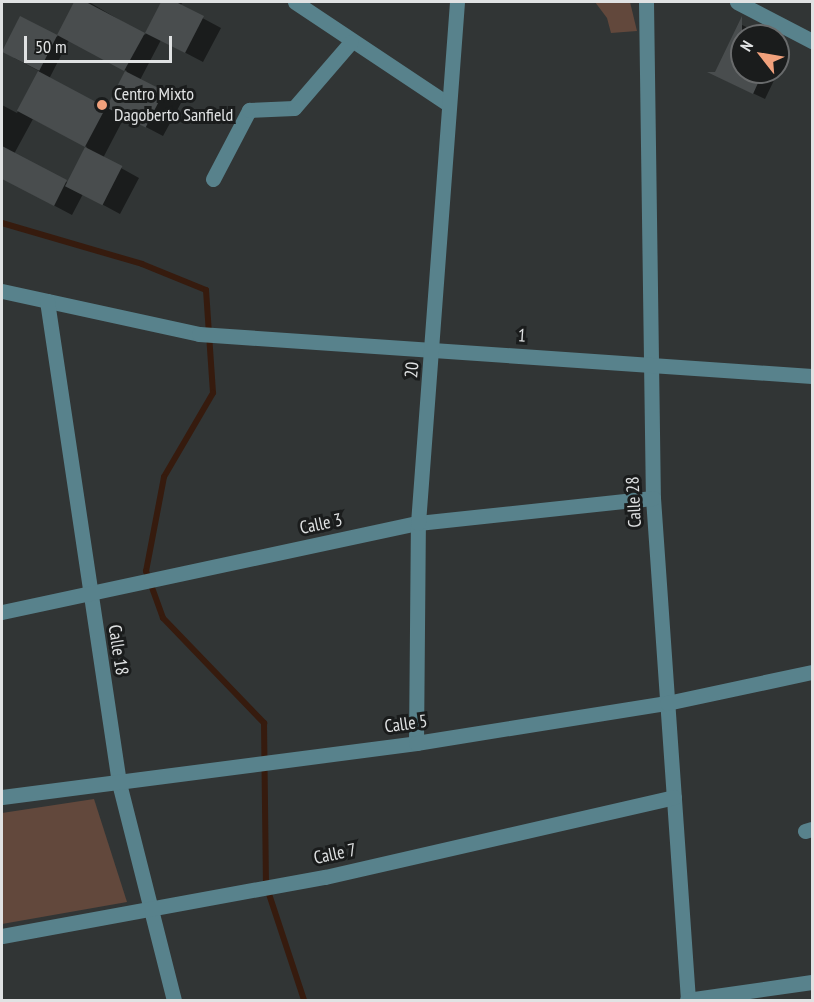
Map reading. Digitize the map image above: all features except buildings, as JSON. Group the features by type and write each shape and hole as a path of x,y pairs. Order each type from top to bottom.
{"street":[{"path":"295,2 351,42 448,104"},
{"name":"20","path":"416,743 418,522 433,349 448,104 457,2"},
{"name":"Calle 28","path":"646,2 653,498 687,1000"},
{"path":"737,2 813,41"},
{"path":"213,179 249,110 294,108 351,42"},
{"path":"2,291 47,301"},
{"name":"1","path":"47,301 199,334 228,337 813,376"},
{"name":"Calle 18","path":"47,301 119,783 174,1000"},
{"name":"Calle 3","path":"2,612 90,595 418,522 653,498"},
{"name":"Calle 5","path":"2,796 119,783 275,760 416,743 667,703 813,672"},
{"name":"Calle 7","path":"2,936 282,884 674,797"},
{"path":"687,1000 813,982"}],"shaded area":[{"path":"595,2 630,2 637,31 611,33 607,18"},
{"path":"94,799 127,902 2,924 2,813"}],"waterway":[{"path":"2,223 142,264 206,290 213,393 164,477 146,571 163,618 264,723 266,885 304,1000"}],"place":[{"name":"Centro Mixto Dagoberto Sanfield","path":"102,105"}]}
